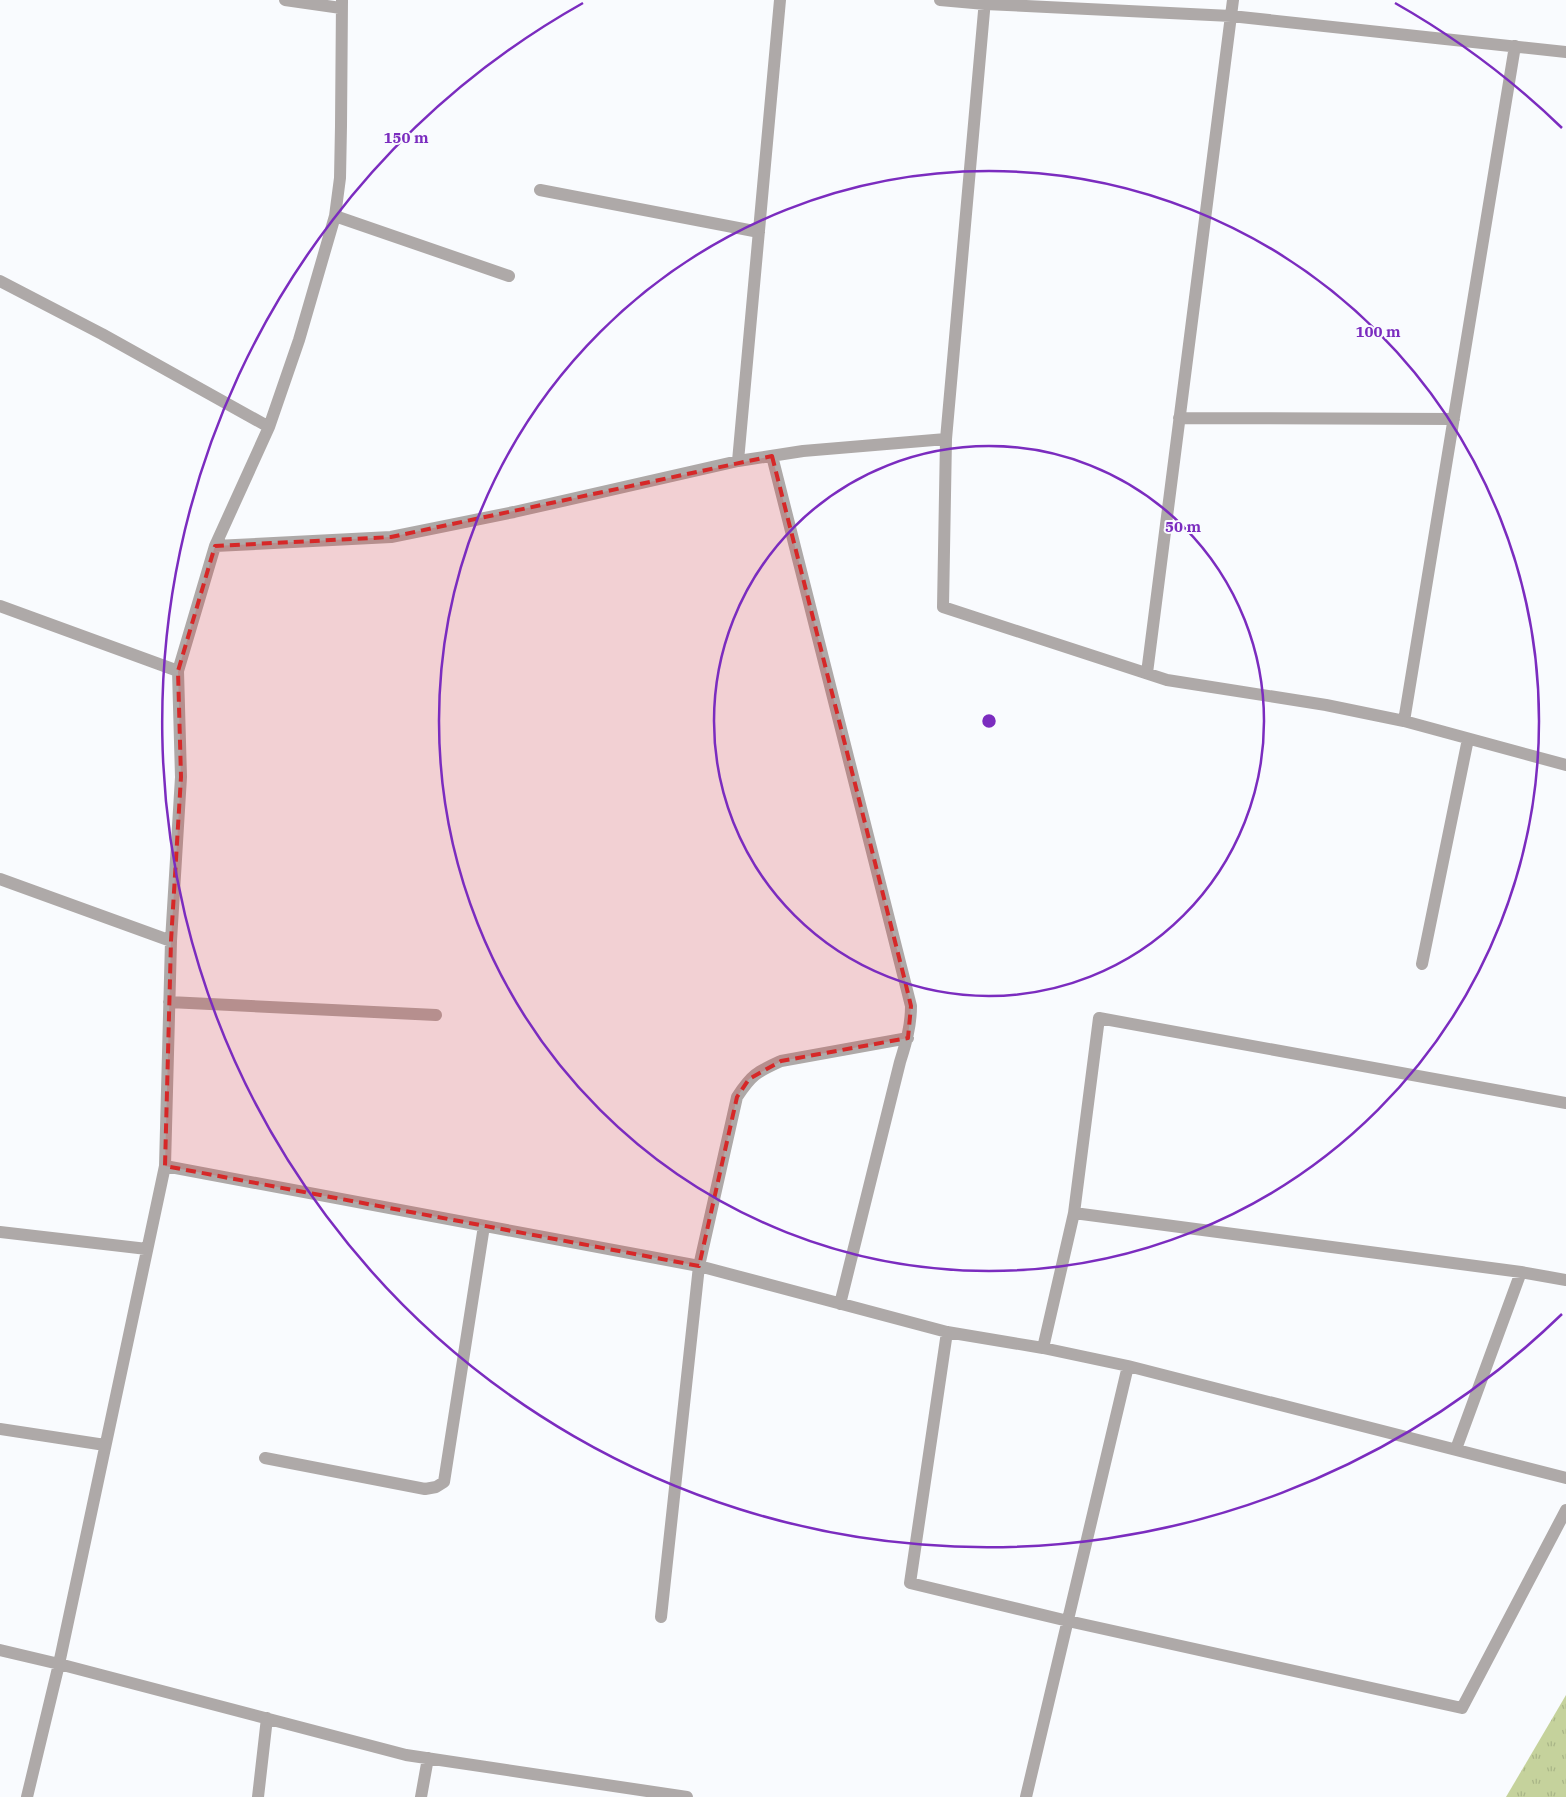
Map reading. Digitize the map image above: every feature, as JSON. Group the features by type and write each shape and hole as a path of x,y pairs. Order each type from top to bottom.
{"street":[{"path":"27,1797 59,1664 165,1166 171,941 181,776 178,671 215,546 269,427 298,340 335,216 340,178 342,4 285,0"},
{"path":"738,461 780,0"},
{"path":"940,0 1231,16 1566,52"},
{"path":"1146,673 1233,0"},
{"path":"985,2 946,439 943,607 1168,680 1326,705 1404,720 1566,765"},
{"path":"1404,720 1515,46"},
{"path":"540,190 759,232"},
{"path":"335,216 509,276"},
{"path":"0,281 102,334 269,427"},
{"path":"1179,418 1454,419"},
{"path":"215,546 391,537 514,512 738,461 803,451 946,439"},
{"path":"772,456 911,1006 908,1038 900,1062 840,1304"},
{"path":"0,606 178,671"},
{"path":"1422,964 1468,739"},
{"path":"0,879 171,941"},
{"path":"169,1002 436,1016"},
{"path":"1043,1348 1074,1213 1099,1018 1566,1103"},
{"path":"661,1617 699,1266 737,1097 749,1079 762,1069 781,1061 908,1038"},
{"path":"165,1166 699,1266 947,1332 1043,1348 1128,1366 1566,1478"},
{"path":"1074,1213 1521,1272 1566,1280"},
{"path":"265,1458 425,1489 436,1487 444,1482 484,1226"},
{"path":"0,1232 147,1249"},
{"path":"1456,1449 1521,1272"},
{"path":"947,1332 910,1583 1068,1622 1462,1708 1566,1510"},
{"path":"1026,1797 1128,1366"},
{"path":"0,1429 105,1446"},
{"path":"0,1650 406,1755 687,1797"},
{"path":"258,1797 267,1718"},
{"path":"421,1797 428,1758"}],"highlighted area":[{"path":"772,456 911,1006 908,1038 781,1061 749,1079 737,1097 699,1266 165,1166 171,941 181,777 178,671 215,546 391,537"}],"green space":[{"path":"1566,1695 1566,1797 1506,1797"}]}
